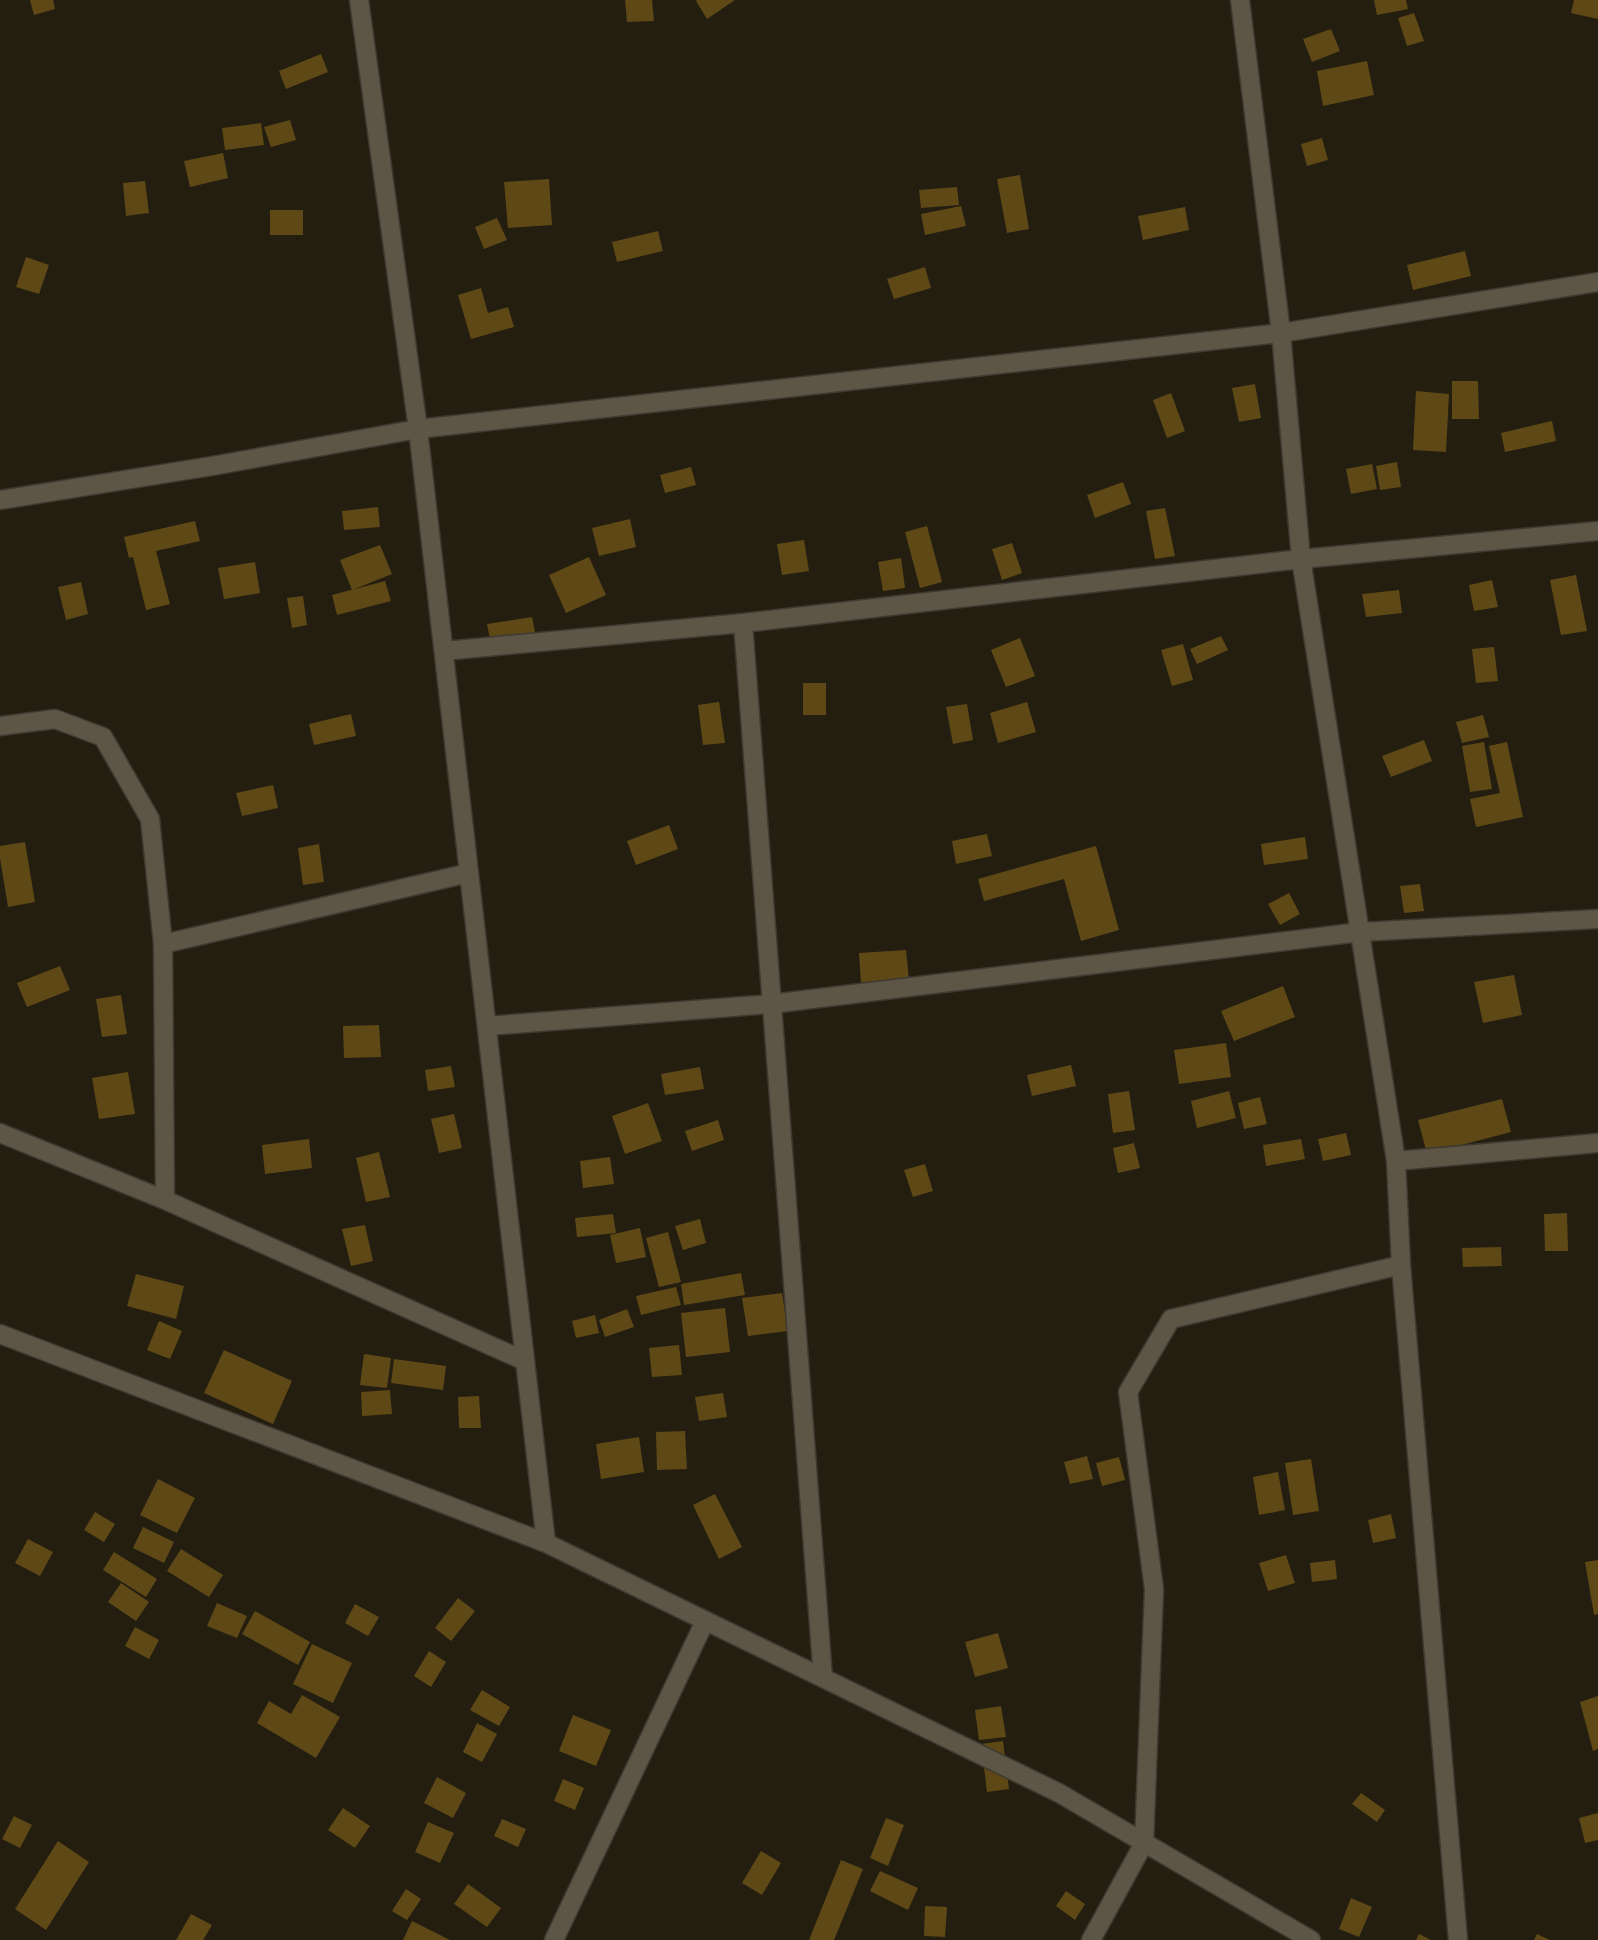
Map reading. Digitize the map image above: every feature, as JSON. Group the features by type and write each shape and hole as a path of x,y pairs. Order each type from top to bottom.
{"street":[{"path":"359,0 418,429 546,1543"},
{"path":"1240,0 1281,333 1301,559 1396,1161 1401,1265 1458,1940"},
{"path":"0,500 212,466 418,429 1281,333 1598,282"},
{"path":"444,651 743,623 1301,559 1598,531"},
{"path":"743,623 823,1678"},
{"path":"0,726 55,719 103,737 150,819 163,944 165,1200"},
{"path":"163,944 469,873"},
{"path":"487,1026 771,1004 1360,932 1598,919"},
{"path":"0,1133 165,1200 525,1361"},
{"path":"1396,1161 1598,1143"},
{"path":"1091,1940 1144,1843 1154,1588 1128,1392 1171,1319 1401,1265"},
{"path":"0,1334 546,1543 1059,1793 1311,1940"},
{"path":"554,1940 705,1621"}],"building":[{"path":"30,0 53,0 55,9 34,15"},
{"path":"625,0 652,0 654,21 627,22"},
{"path":"697,0 735,0 707,19"},
{"path":"1374,0 1406,0 1408,9 1377,15"},
{"path":"1574,0 1598,0 1598,19 1571,13"},
{"path":"1414,13 1424,41 1407,46 1398,18"},
{"path":"1331,29 1340,51 1312,62 1303,39"},
{"path":"321,54 328,72 286,89 279,71"},
{"path":"1367,61 1374,95 1323,106 1317,71"},
{"path":"290,120 296,140 271,147 264,127"},
{"path":"261,123 264,145 225,150 222,128"},
{"path":"1322,138 1328,160 1307,166 1301,144"},
{"path":"223,153 228,178 190,187 184,161"},
{"path":"1020,175 1029,229 1007,233 997,179"},
{"path":"549,179 552,225 508,228 504,182"},
{"path":"145,181 149,213 126,216 123,183"},
{"path":"957,187 959,205 921,208 919,190"},
{"path":"961,206 966,226 925,235 921,214"},
{"path":"1185,207 1189,230 1143,240 1138,216"},
{"path":"270,210 303,210 303,235 270,235"},
{"path":"497,218 507,240 484,249 475,227"},
{"path":"658,231 663,251 617,262 612,242"},
{"path":"1465,251 1471,276 1413,290 1407,265"},
{"path":"26,257 49,265 39,294 16,287"},
{"path":"925,267 931,288 894,299 887,279"},
{"path":"481,288 488,313 508,307 514,327 471,339 458,295"},
{"path":"1452,381 1478,381 1479,419 1452,419"},
{"path":"1255,384 1261,418 1239,422 1232,388"},
{"path":"1416,391 1449,394 1446,452 1413,450"},
{"path":"1171,393 1185,431 1167,438 1153,400"},
{"path":"1552,421 1556,441 1505,452 1501,433"},
{"path":"1397,462 1401,487 1380,490 1376,466"},
{"path":"1372,464 1377,489 1351,494 1346,469"},
{"path":"691,467 696,485 665,493 660,475"},
{"path":"1123,482 1131,504 1095,518 1087,495"},
{"path":"378,507 380,527 344,530 342,511"},
{"path":"1165,508 1175,556 1155,559 1146,511"},
{"path":"630,519 636,547 599,556 592,528"},
{"path":"195,521 200,541 156,551 170,604 146,610 133,557 129,558 124,537"},
{"path":"927,526 942,582 920,588 905,532"},
{"path":"804,540 809,571 782,575 777,544"},
{"path":"1012,543 1022,573 1002,580 992,549"},
{"path":"380,545 392,574 352,590 340,560"},
{"path":"589,557 606,595 566,613 549,575"},
{"path":"901,558 905,588 883,591 878,562"},
{"path":"255,562 260,593 224,599 218,568"},
{"path":"1576,575 1587,631 1561,635 1550,580"},
{"path":"1492,580 1498,607 1474,611 1469,585"},
{"path":"385,581 391,601 337,615 332,595"},
{"path":"81,582 88,614 66,620 58,587"},
{"path":"1399,590 1402,613 1366,617 1362,594"},
{"path":"303,596 307,625 292,628 287,598"},
{"path":"532,617 536,637 491,645 487,624"},
{"path":"1221,636 1228,650 1197,664 1190,649"},
{"path":"1020,638 1035,676 1006,687 991,650"},
{"path":"1183,644 1193,680 1172,686 1161,650"},
{"path":"1494,647 1498,681 1476,683 1472,649"},
{"path":"803,683 826,683 826,715 803,715"},
{"path":"719,702 725,743 703,745 698,705"},
{"path":"1027,702 1036,732 998,743 990,713"},
{"path":"967,704 973,740 953,744 946,707"},
{"path":"351,714 356,736 314,745 309,724"},
{"path":"1483,715 1489,737 1462,743 1456,722"},
{"path":"1424,740 1432,761 1391,777 1382,756"},
{"path":"1484,742 1492,789 1470,792 1462,746"},
{"path":"1507,742 1523,817 1476,827 1470,799 1500,793 1489,746"},
{"path":"273,785 278,808 242,816 236,793"},
{"path":"669,825 678,849 636,865 627,841"},
{"path":"987,834 992,856 956,864 952,841"},
{"path":"1305,837 1308,859 1264,865 1261,844"},
{"path":"25,842 35,902 8,907 0,846"},
{"path":"319,844 324,882 303,885 298,848"},
{"path":"1096,846 1119,930 1081,941 1064,879 984,901 978,879"},
{"path":"1420,884 1424,911 1404,913 1400,886"},
{"path":"1289,893 1300,914 1280,925 1268,904"},
{"path":"906,950 909,980 861,983 859,953"},
{"path":"60,966 70,990 27,1007 17,983"},
{"path":"1514,975 1522,1015 1483,1023 1474,982"},
{"path":"1283,986 1295,1017 1234,1041 1221,1011"},
{"path":"121,995 127,1034 102,1037 96,999"},
{"path":"379,1025 381,1057 344,1058 343,1026"},
{"path":"1226,1043 1231,1077 1179,1084 1174,1050"},
{"path":"1071,1065 1076,1086 1032,1096 1027,1075"},
{"path":"451,1066 455,1087 428,1091 425,1070"},
{"path":"700,1067 704,1089 665,1095 661,1074"},
{"path":"128,1072 135,1114 99,1119 92,1078"},
{"path":"1129,1091 1135,1130 1113,1133 1108,1094"},
{"path":"1229,1091 1236,1118 1197,1128 1191,1101"},
{"path":"1260,1097 1267,1124 1244,1129 1238,1103"},
{"path":"1502,1099 1511,1132 1427,1154 1418,1120"},
{"path":"648,1103 662,1141 625,1154 612,1116"},
{"path":"454,1114 462,1148 439,1153 431,1119"},
{"path":"718,1120 724,1140 692,1151 685,1131"},
{"path":"1346,1133 1351,1155 1323,1161 1318,1139"},
{"path":"309,1139 312,1168 265,1174 262,1145"},
{"path":"1301,1139 1305,1159 1266,1166 1263,1145"},
{"path":"1134,1143 1140,1168 1118,1173 1113,1148"},
{"path":"379,1152 390,1197 366,1202 356,1158"},
{"path":"610,1157 614,1184 583,1188 580,1161"},
{"path":"925,1164 933,1191 913,1197 904,1170"},
{"path":"1567,1213 1568,1251 1545,1251 1544,1214"},
{"path":"613,1214 616,1233 577,1237 575,1218"},
{"path":"700,1219 706,1243 683,1250 675,1226"},
{"path":"365,1225 373,1261 351,1266 342,1229"},
{"path":"640,1228 646,1257 616,1263 610,1235"},
{"path":"668,1232 681,1282 659,1287 646,1238"},
{"path":"1501,1247 1502,1266 1463,1267 1462,1248"},
{"path":"741,1273 745,1295 684,1305 681,1284"},
{"path":"136,1274 184,1286 176,1319 127,1306"},
{"path":"676,1287 681,1305 641,1315 636,1296"},
{"path":"782,1293 788,1331 748,1336 742,1298"},
{"path":"725,1308 730,1352 686,1357 681,1313"},
{"path":"627,1309 634,1327 605,1337 599,1320"},
{"path":"595,1315 599,1333 576,1338 572,1321"},
{"path":"159,1321 182,1331 170,1359 147,1350"},
{"path":"679,1345 682,1375 652,1377 649,1348"},
{"path":"224,1350 292,1381 273,1424 204,1393"},
{"path":"364,1354 391,1358 387,1388 360,1385"},
{"path":"394,1359 446,1366 443,1390 391,1383"},
{"path":"390,1390 392,1414 362,1416 361,1392"},
{"path":"723,1393 727,1417 699,1421 695,1397"},
{"path":"479,1396 481,1428 459,1428 458,1397"},
{"path":"685,1431 687,1469 657,1470 656,1432"},
{"path":"639,1437 644,1472 601,1479 596,1444"},
{"path":"1087,1456 1093,1479 1070,1484 1064,1462"},
{"path":"1119,1457 1125,1480 1102,1486 1096,1463"},
{"path":"1311,1459 1319,1511 1293,1515 1285,1463"},
{"path":"1278,1472 1285,1510 1259,1515 1253,1477"},
{"path":"158,1479 195,1498 177,1533 140,1515"},
{"path":"715,1494 742,1547 719,1559 693,1505"},
{"path":"95,1512 115,1524 104,1542 84,1530"},
{"path":"1391,1514 1396,1538 1373,1543 1368,1520"},
{"path":"143,1527 174,1542 164,1563 133,1548"},
{"path":"28,1539 53,1552 40,1576 15,1563"},
{"path":"181,1549 223,1575 209,1597 167,1571"},
{"path":"114,1552 157,1579 146,1597 103,1570"},
{"path":"1286,1555 1295,1583 1268,1591 1259,1563"},
{"path":"1335,1560 1337,1579 1312,1582 1310,1563"},
{"path":"1598,1560 1598,1614 1594,1615 1585,1562"},
{"path":"121,1583 149,1602 136,1621 108,1602"},
{"path":"458,1598 475,1611 451,1641 435,1628"},
{"path":"217,1603 247,1616 237,1638 207,1626"},
{"path":"355,1604 379,1617 368,1636 345,1623"},
{"path":"255,1611 310,1642 298,1665 242,1634"},
{"path":"135,1627 159,1640 149,1659 125,1646"},
{"path":"998,1633 1008,1668 975,1677 965,1642"},
{"path":"312,1644 352,1663 333,1703 293,1684"},
{"path":"429,1651 446,1662 431,1687 414,1676"},
{"path":"482,1690 510,1707 499,1726 470,1710"},
{"path":"302,1695 340,1717 316,1758 257,1723 269,1701 291,1714"},
{"path":"1598,1696 1598,1749 1593,1751 1580,1702"},
{"path":"1001,1706 1006,1737 979,1740 975,1710"},
{"path":"573,1715 611,1730 596,1766 559,1751"},
{"path":"477,1723 497,1734 482,1762 463,1752"},
{"path":"1003,1741 1009,1789 987,1792 981,1744"},
{"path":"437,1777 466,1793 453,1818 424,1803"},
{"path":"563,1779 584,1788 575,1810 554,1801"},
{"path":"1361,1793 1385,1810 1377,1822 1352,1804"},
{"path":"343,1808 370,1826 355,1848 328,1830"},
{"path":"1598,1813 1598,1840 1585,1843 1579,1818"},
{"path":"14,1816 32,1825 20,1848 2,1839"},
{"path":"886,1818 904,1825 888,1866 870,1858"},
{"path":"502,1819 526,1829 518,1847 494,1836"},
{"path":"428,1822 454,1833 440,1863 415,1852"},
{"path":"58,1841 89,1862 46,1930 15,1909"},
{"path":"761,1851 781,1863 762,1895 742,1883"},
{"path":"841,1860 863,1869 834,1940 809,1940"},
{"path":"880,1871 918,1888 908,1910 870,1891"},
{"path":"468,1884 501,1908 487,1927 454,1904"},
{"path":"406,1889 421,1899 407,1920 392,1911"},
{"path":"1066,1891 1085,1904 1075,1920 1056,1906"},
{"path":"1351,1898 1372,1907 1359,1937 1339,1929"},
{"path":"925,1906 947,1907 945,1937 924,1936"},
{"path":"191,1914 212,1925 203,1940 176,1940"},
{"path":"412,1921 450,1940 403,1940"},
{"path":"1419,1934 1431,1940 1416,1940"},
{"path":"1537,1934 1550,1940 1534,1940"}]}
